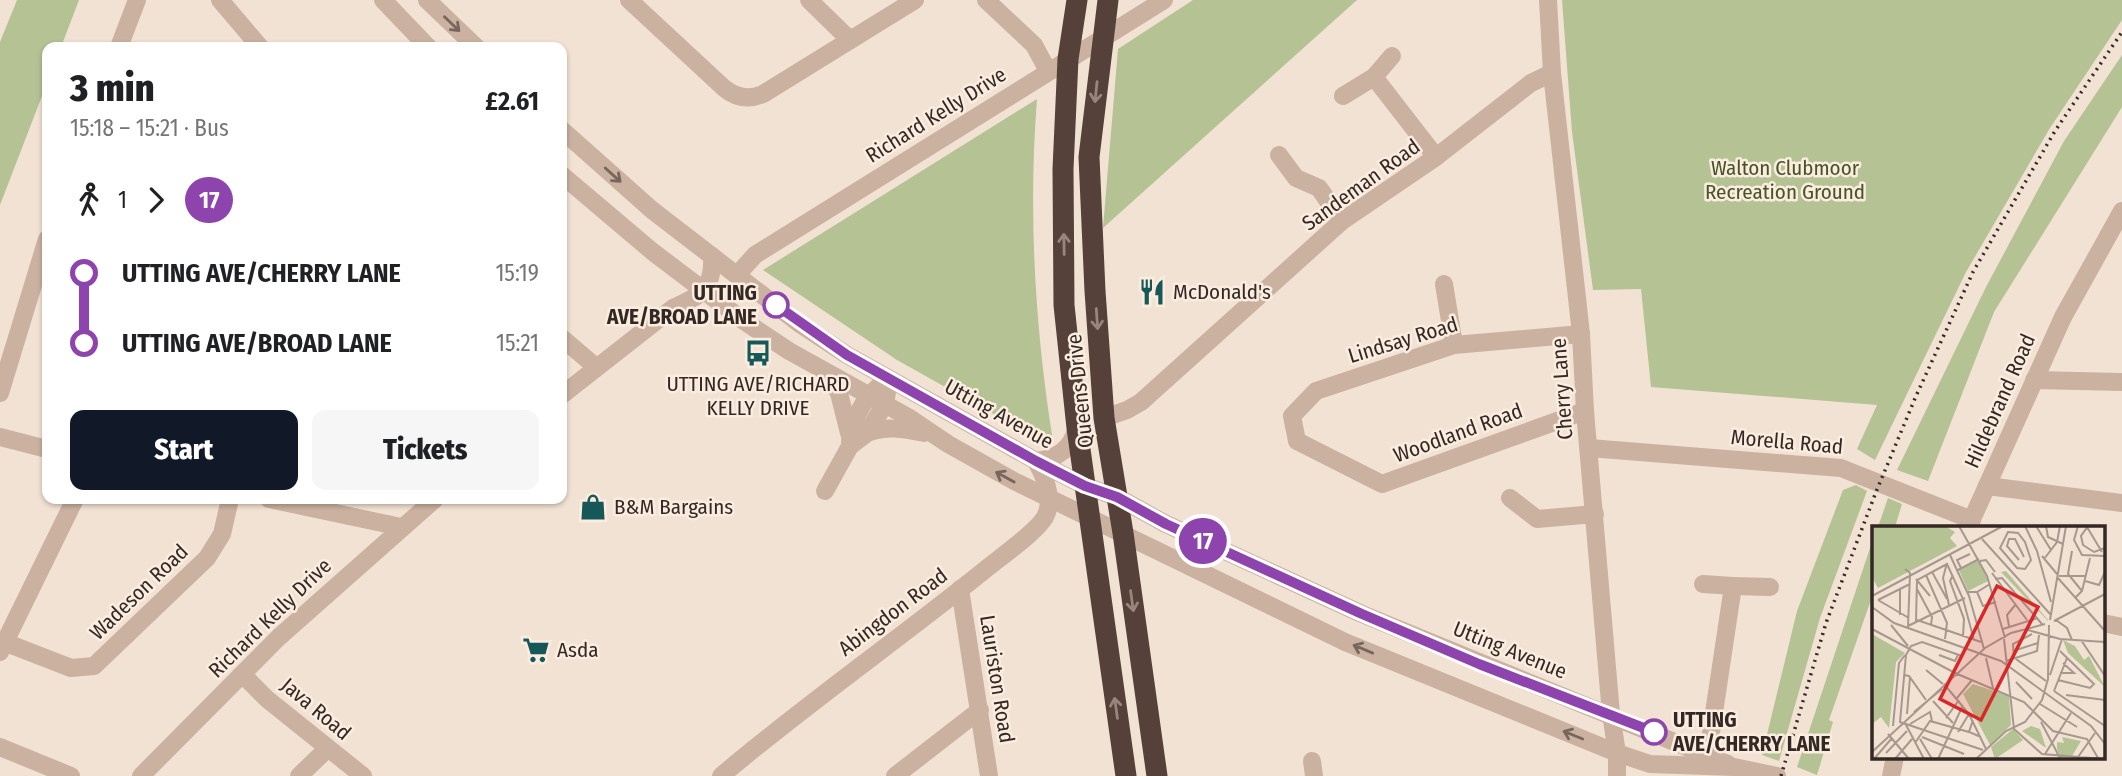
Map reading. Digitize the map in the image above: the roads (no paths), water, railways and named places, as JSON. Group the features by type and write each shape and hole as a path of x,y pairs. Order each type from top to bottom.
{"highway":[{"name":"Queens Drive","path":"1077,0 1068,59 1063,169 1064,305 1077,428 1126,776"},
{"name":"Queens Drive","path":"1108,0 1089,157 1095,291 1104,418 1157,776"}],"street":[{"path":"120,42 137,0"},
{"path":"220,0 256,42"},
{"path":"383,0 423,42"},
{"path":"428,0 471,42"},
{"path":"629,0 724,88 743,97 763,94 915,0"},
{"path":"809,0 850,40"},
{"path":"986,0 1034,46 1048,71"},
{"name":"Richard Kelly Drive","path":"737,275 755,255 1164,0"},
{"name":"Cherry Lane","path":"1548,0 1552,73 1581,334 1585,411 1617,776"},
{"path":"1343,96 1374,77 1392,56"},
{"name":"Sandeman Road","path":"1104,418 1127,411 1141,402 1342,221 1436,157 1531,83 1552,73"},
{"path":"1374,77 1436,157"},
{"name":"Utting Avenue","path":"567,134 652,210 800,324 888,378 1036,461 1085,486 1117,497 1178,530 1479,664 1611,714 1708,760 1777,776"},
{"path":"1279,155 1296,178 1319,188 1342,221"},
{"name":"Utting Avenue","path":"567,179 688,279 789,351 1014,481 1345,642 1617,753 1650,764 1708,760"},
{"name":"Hildebrand Road","path":"1970,524 2075,294 2120,219"},
{"path":"0,393 42,255"},
{"path":"567,391 673,308 704,291 712,278 712,256"},
{"path":"673,308 686,288 688,279"},
{"path":"1444,284 1454,345"},
{"name":"Lindsay Road","path":"1292,416 1316,391 1454,345 1581,334"},
{"path":"567,342 596,367"},
{"path":"822,369 839,393 856,437"},
{"path":"825,491 888,378"},
{"path":"2034,380 2122,382"},
{"name":"Woodland Road","path":"1292,416 1297,441 1382,484 1585,411"},
{"path":"856,437 883,428 931,434"},
{"path":"1048,498 1045,481 1036,461 1049,460 1060,454 1072,442 1077,428"},
{"path":"0,438 42,448"},
{"name":"Morella Road","path":"1589,448 1841,468 1970,524"},
{"path":"1987,486 2122,503"},
{"name":"Abingdon Road","path":"721,776 777,729 1035,528 1046,514 1048,498"},
{"path":"1510,498 1536,519 1595,514"},
{"path":"2,647 73,504"},
{"name":"Wadeson Road","path":"2,647 71,668 94,666 207,558 222,534 229,504"},
{"path":"293,504 401,527"},
{"name":"Richard Kelly Drive","path":"141,776 278,638 429,504"},
{"path":"1703,584 1770,587"},
{"path":"1708,760 1733,586"},
{"name":"Lauriston Road","path":"960,589 989,776"},
{"path":"2104,623 2122,627"},
{"name":"Java Road","path":"242,674 267,699 363,776"},
{"path":"895,776 980,710"},
{"path":"0,747 71,776"},
{"path":"299,776 327,749"},
{"path":"1891,776 1895,758"}],"railway":[{"path":"1781,776 1826,623 1916,396 1973,272 2055,131 2122,32"}],"place":[{"name":"McDonald's","path":"1152,292"},
{"name":"UTTING AVE/BROAD LANE","path":"776,305"},
{"name":"UTTING AVE/RICHARD KELLY DRIVE","path":"758,353"},
{"name":"B&M Bargains","path":"593,507"},
{"name":"Asda","path":"536,650"},
{"name":"UTTING AVE/CHERRY LANE","path":"1654,732"}],"park label":[{"name":"Walton Clubmoor Recreation Ground","path":"1785,180"}]}
